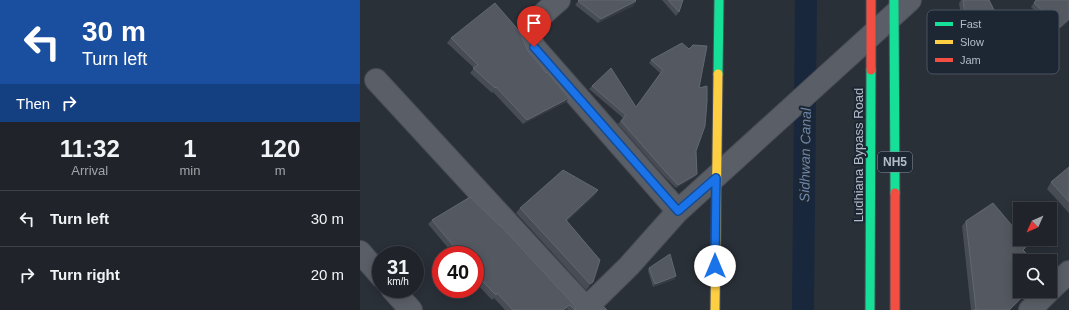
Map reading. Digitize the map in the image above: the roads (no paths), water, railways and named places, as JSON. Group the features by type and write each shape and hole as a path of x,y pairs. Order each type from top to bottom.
{"main road":[{"path":"715,310 719,0"},
{"name":"Ludhiana Bypass Road","path":"870,310 871,0"},
{"name":"NH5","path":"894,7 895,310"}],"street":[{"path":"559,0 540,17 531,30 530,39 534,47 678,211"},
{"path":"376,80 585,309 629,266 678,211 716,178 871,35 894,7 910,0"},
{"path":"360,252 372,266"},
{"path":"1057,284 1069,272"},
{"path":"400,298 411,310"},
{"path":"1030,310 1043,298"}],"waterway":[{"name":"Sidhwan Canal","path":"803,310 806,0"}]}
